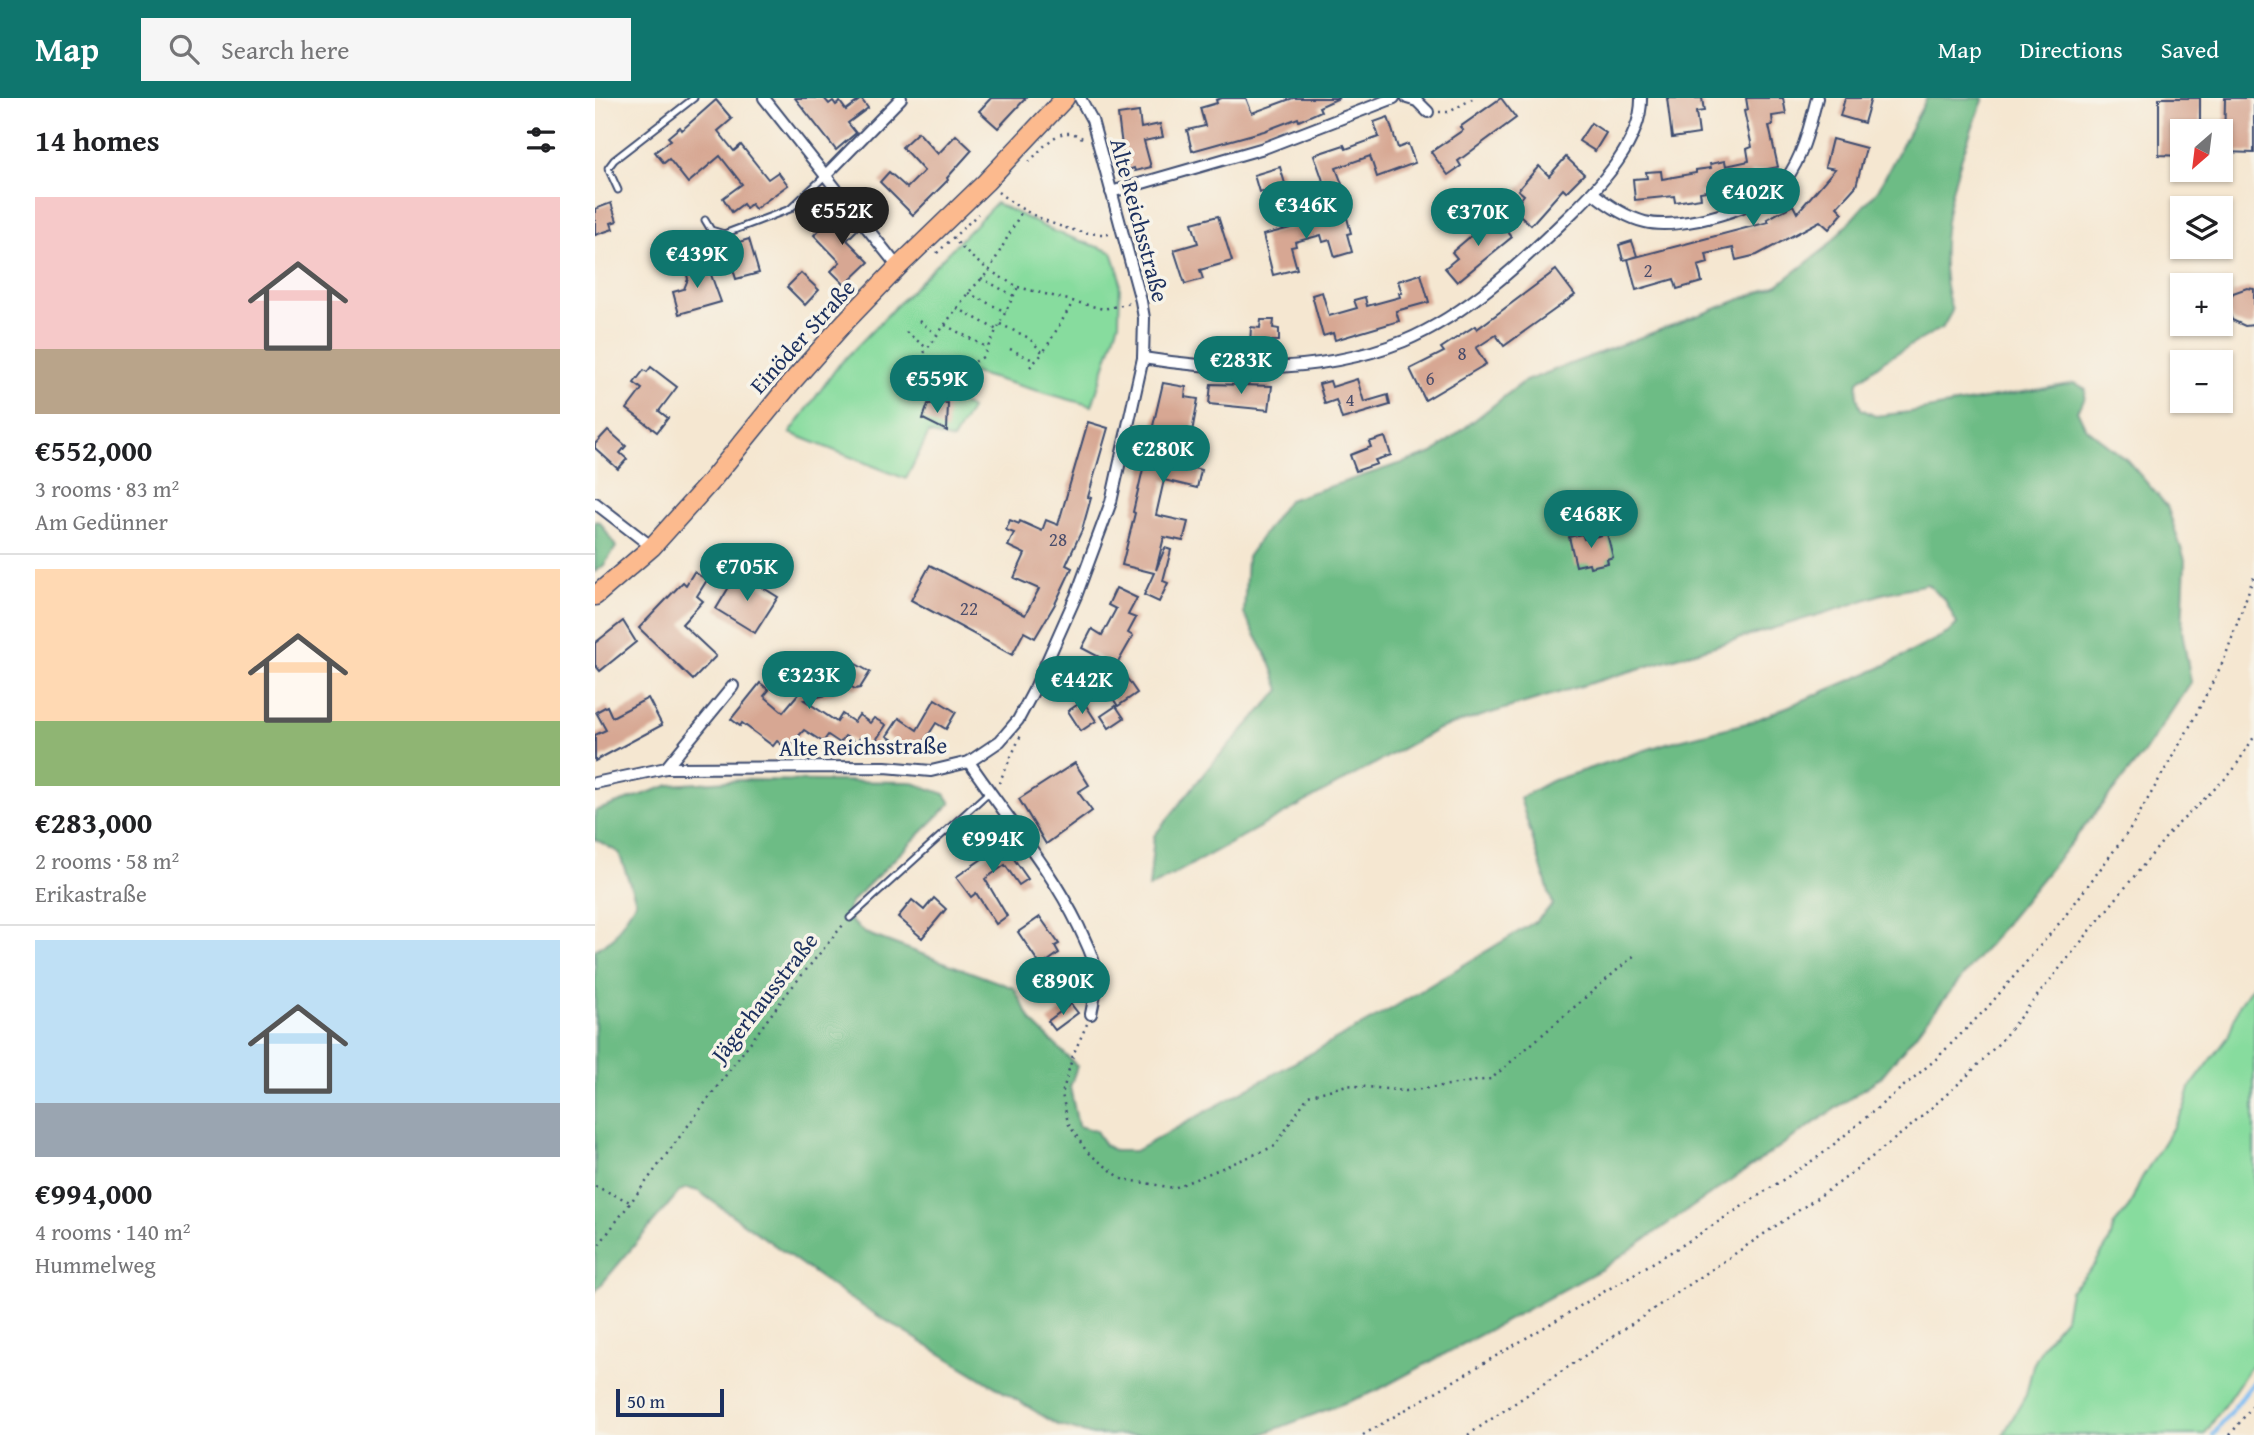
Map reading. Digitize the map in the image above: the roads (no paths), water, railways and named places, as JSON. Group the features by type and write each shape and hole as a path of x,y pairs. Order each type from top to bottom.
{"main road":[{"name":"Einöder Straße","path":"595,596 652,547 711,481 800,373 898,267 986,182 1065,98"}],"street":[{"path":"764,98 898,267"},
{"path":"825,176 901,98"},
{"name":"Alte Reichsstraße","path":"595,783 666,768 885,767 931,771 969,762 1000,741 1018,720 1040,677 1096,545 1111,502 1143,358 1144,318 1141,301 1096,135 1087,108 1080,98"},
{"path":"1111,192 1264,148 1394,98"},
{"path":"1407,98 1417,102 1428,112"},
{"path":"1143,358 1184,365 1228,368 1309,365 1359,356 1405,340 1446,319 1489,288 1593,193 1618,162 1634,131 1641,98"},
{"path":"1593,193 1625,215 1647,223 1672,225 1742,206 1770,193 1786,179 1806,137 1817,98"},
{"path":"595,503 652,547"},
{"path":"666,768 733,687"},
{"path":"969,762 1041,862 1067,904 1088,946 1095,970 1096,991 1091,1014"}],"lane":[{"path":"618,190 608,169 614,160 694,98"},
{"path":"705,220 711,229 724,234 790,209 825,176"},
{"path":"850,918 989,792"}],"waterway":[{"path":"2213,1435 2254,1382"}]}
